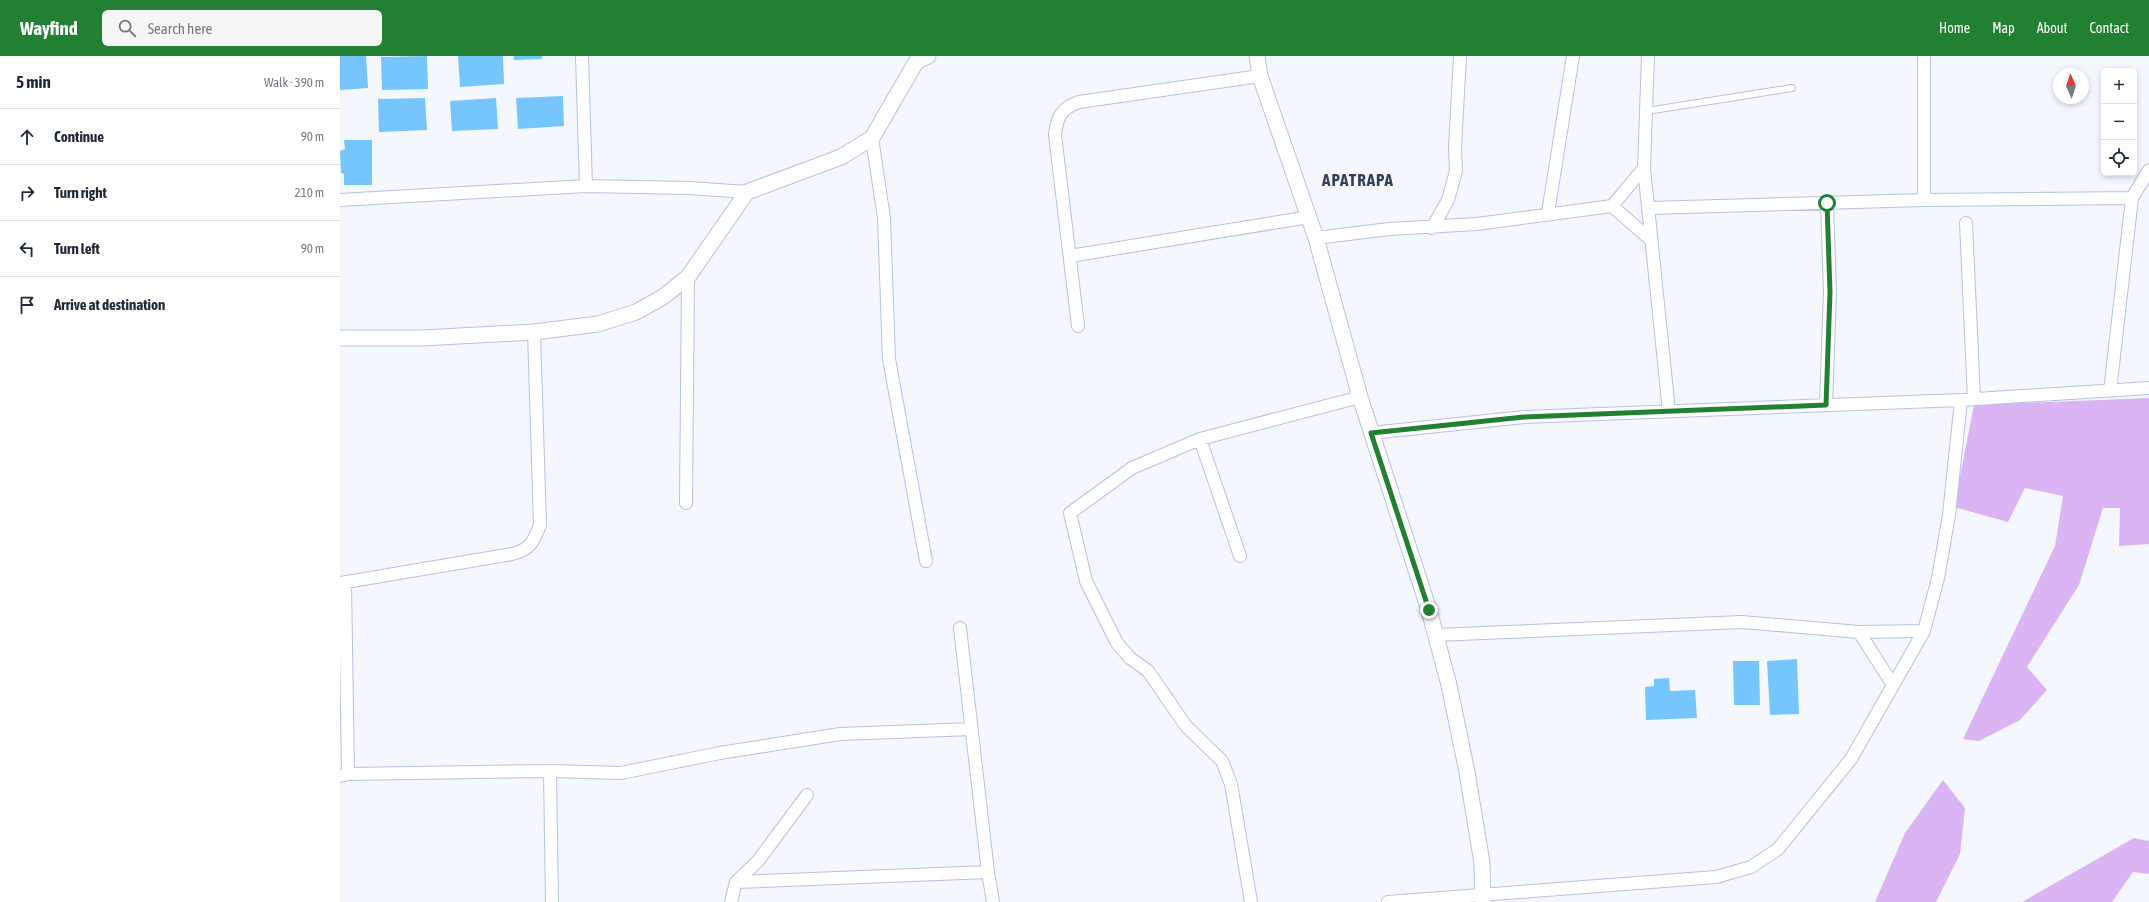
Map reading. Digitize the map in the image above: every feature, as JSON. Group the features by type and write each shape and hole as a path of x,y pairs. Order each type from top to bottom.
{"street":[{"path":"582,56 586,186"},
{"path":"1257,56 1260,76 1316,238 1360,398 1429,610 1449,685 1467,772 1482,863 1483,898"},
{"path":"1432,228 1448,200 1456,171 1455,148 1460,56"},
{"path":"1548,213 1573,56"},
{"path":"1648,56 1644,168 1669,411"},
{"path":"1924,56 1924,200"},
{"path":"340,200 586,186 689,188 747,192 841,157 872,138 919,58"},
{"path":"1078,326 1055,135 1056,122 1060,113 1069,106 1079,102 1260,76"},
{"path":"872,138 884,218 889,360 926,561"},
{"path":"1316,238 1389,229 1432,228 1477,224 1548,213 1612,206 1644,168"},
{"path":"2110,391 2132,198 2149,170"},
{"path":"340,338 422,338 534,332 598,324 636,312 663,297 688,277 747,192"},
{"path":"1649,208 1924,200 2132,198"},
{"path":"1826,405 1830,292 1827,203"},
{"path":"1612,206 1651,240"},
{"path":"1070,256 1309,217"},
{"path":"1966,223 1974,399"},
{"path":"686,503 688,277"},
{"path":"534,332 540,525 533,543 523,551 512,554 342,583 344,775 550,771 621,773 720,753 840,734 972,729"},
{"path":"1371,433 1524,417 1961,400 2149,388"},
{"path":"1251,902 1231,784 1222,761 1186,726 1148,671 1130,658 1117,643 1086,581 1070,518 1073,510 1132,468 1200,439 1360,398"},
{"path":"1388,902 1483,898 1716,877 1751,867 1778,849 1851,759 1924,631 1938,578 1950,515 1961,400"},
{"path":"1200,439 1240,556"},
{"path":"1435,635 1742,622 1859,632 1924,631"},
{"path":"960,628 988,872 993,902"},
{"path":"1859,632 1893,685"},
{"path":"550,771 552,902"},
{"path":"731,902 736,882 758,861 807,794"},
{"path":"736,882 988,872"}],"lane":[{"path":"1647,111 1792,88"}],"shaded area":[{"path":"2149,398 2149,544 2119,546 2120,508 2103,508 2079,585 2027,667 2047,690 2020,720 1979,741 1963,739 2055,546 2063,496 2025,488 2008,522 1954,507 1974,405"},
{"path":"1943,780 1965,808 1960,854 1936,902 1875,902 1905,833"},
{"path":"2134,838 2149,841 2149,874 2133,872 2112,902 2022,902"}],"building":[{"path":"340,56 366,56 368,88 340,90"},
{"path":"427,56 428,89 382,90 381,57"},
{"path":"458,56 503,56 504,84 460,87"},
{"path":"514,56 542,56 542,59 514,60"},
{"path":"563,96 564,126 518,129 516,98"},
{"path":"425,98 427,130 379,132 378,99"},
{"path":"496,98 498,129 452,131 450,101"},
{"path":"344,140 372,140 372,185 344,185 344,174 341,173 340,151 345,149"},
{"path":"1797,659 1799,714 1770,715 1767,661"},
{"path":"1733,661 1759,661 1760,705 1734,705"},
{"path":"1669,678 1670,691 1695,690 1697,718 1646,720 1645,687 1654,686 1654,679"}],"district":[{"name":"APATRAPA","path":"1358,180"}],"route":[{"path":"1429,610 1371,433 1524,417 1826,405 1830,292 1827,203"}]}
